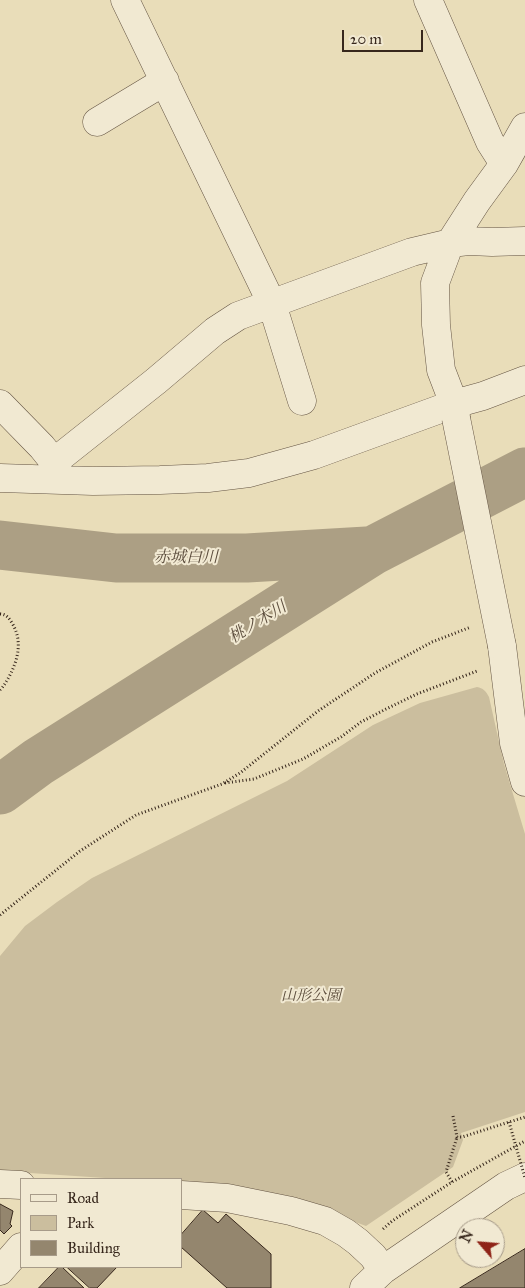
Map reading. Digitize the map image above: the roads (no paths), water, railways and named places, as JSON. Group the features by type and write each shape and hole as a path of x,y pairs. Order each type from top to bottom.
{"street":[{"path":"125,0 272,304 302,401"},
{"path":"428,0 490,142 504,164"},
{"path":"97,122 165,82"},
{"path":"525,127 504,164 450,243 436,283 436,325 441,370 455,411 503,653 514,743 525,782"},
{"path":"53,470 215,331 238,316 412,252 450,243 469,241 525,241"},
{"path":"0,478 53,470 93,481 208,478 249,474 455,411 483,396 525,380"},
{"path":"0,404 53,470"},
{"path":"364,1288 384,1270 506,1186 525,1178"},
{"path":"0,1184 20,1185"},
{"path":"182,1195 227,1198 291,1211 325,1222 346,1233 362,1246 384,1270"},
{"path":"0,1271 20,1248"}],"waterway":[{"name":"桃ノ木川","path":"0,790 38,762 372,551 525,472"},
{"name":"赤城白川","path":"0,545 116,558 247,558 367,551"}],"park label":[{"name":"山形公園","path":"311,996"}]}
